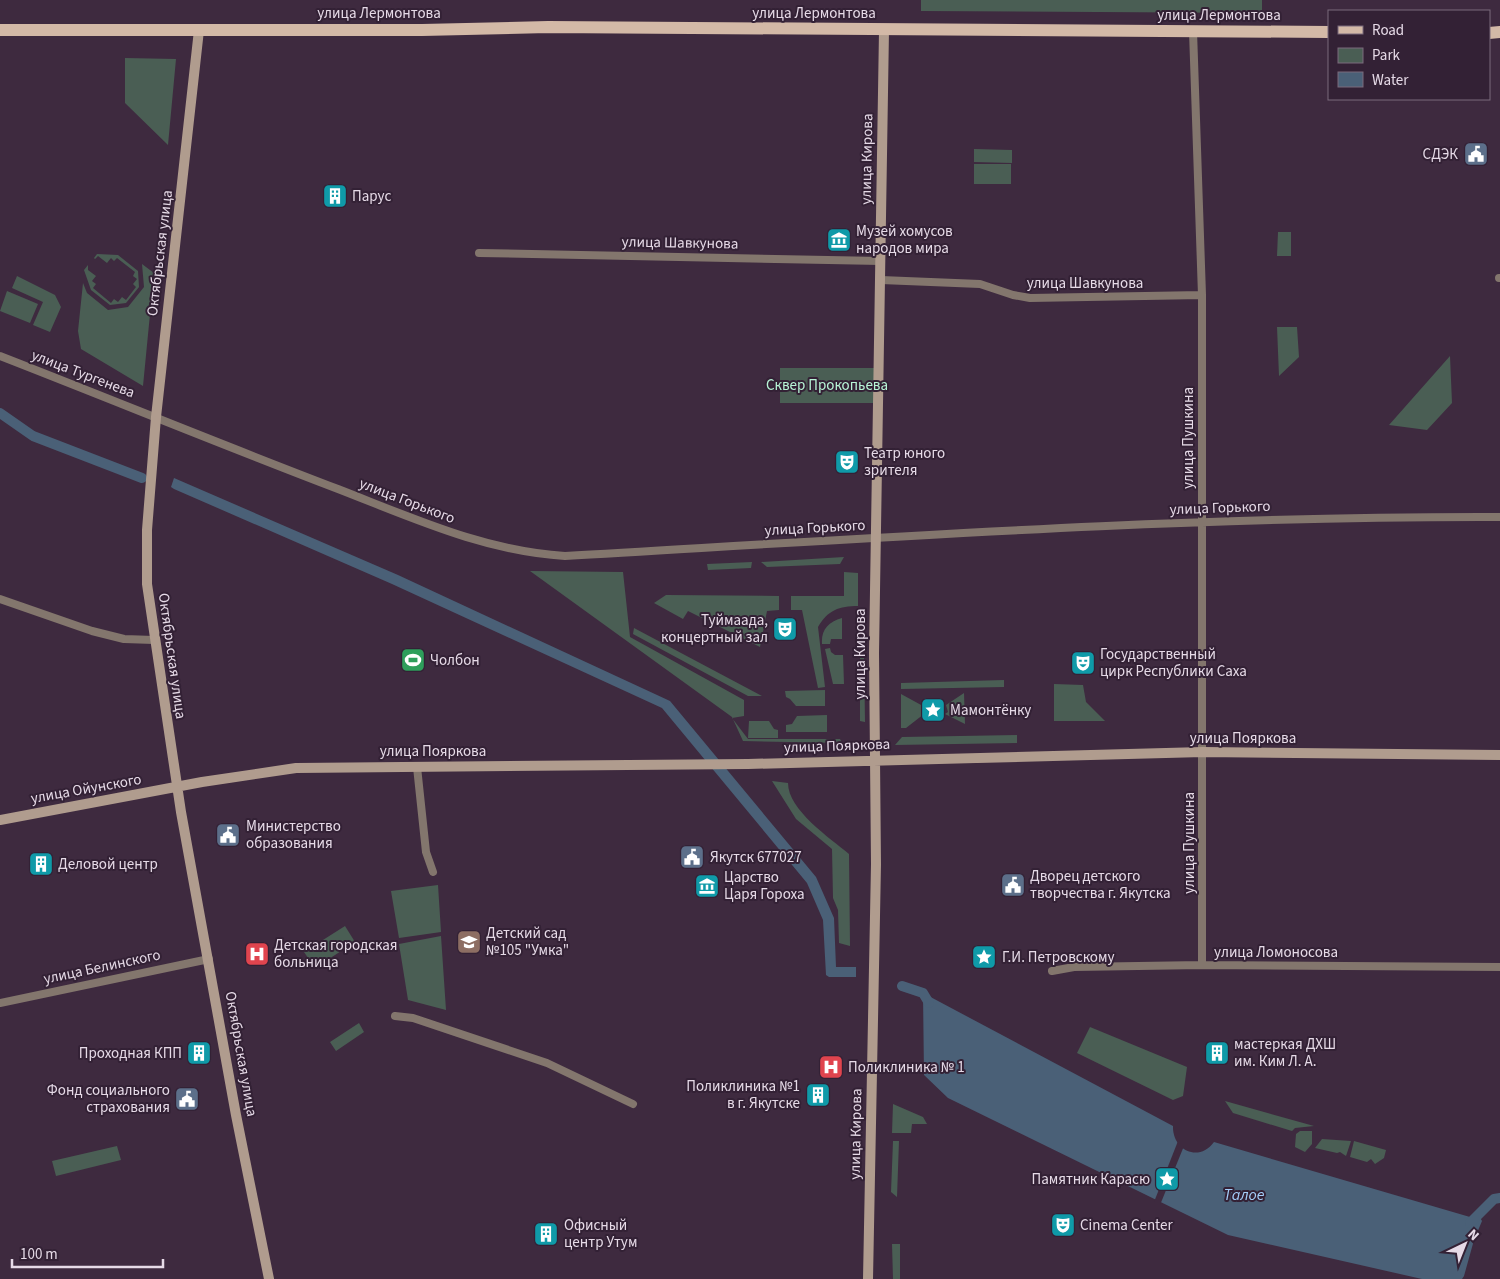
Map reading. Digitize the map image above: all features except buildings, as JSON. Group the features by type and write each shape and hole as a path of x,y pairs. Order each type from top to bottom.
{"main road":[{"name":"улица Лермонтова","path":"0,30 422,30 548,27 1328,32"},
{"name":"Октябрьская улица","path":"199,30 156,417 147,530 147,584 177,787 236,1115 269,1279"},
{"name":"улица Кирова","path":"868,1279 876,760 874,653 884,30"},
{"name":"улица Пояркова","path":"177,787 296,768 748,764 1203,752 1500,755"},
{"name":"улица Ойунского","path":"0,820 177,787"}],"street":[{"name":"улица Пушкина","path":"1193,31 1202,295 1200,522 1203,752 1202,965"},
{"name":"улица Шавкунова","path":"479,253 881,261"},
{"name":"улица Шавкунова","path":"880,280 980,284 1013,295 1030,298 1202,295"},
{"name":"улица Тургенева","path":"0,356 156,417"},
{"name":"улица Горького","path":"156,417 366,500 469,538 512,550 565,556 1200,522 1361,516 1500,517"},
{"path":"0,599 92,631 124,639 154,640"},
{"path":"417,767 426,852 433,872"},
{"name":"улица Белинского","path":"0,1003 209,959"},
{"name":"улица Ломоносова","path":"1052,971 1074,967 1202,965 1500,967"},
{"path":"395,1016 413,1018 547,1063 633,1104"}],"green space":[{"path":"921,0 1262,0 1262,13 921,11"},
{"path":"125,58 176,59 168,145 125,103"},
{"path":"974,149 1012,150 1012,163 974,162"},
{"path":"974,164 1011,164 1011,184 974,184"},
{"path":"1278,232 1291,232 1291,256 1277,256"},
{"path":"97,254 118,255 138,271 139,287 126,303 110,305 91,290 84,270 88,265 88,270 96,276 92,281 96,284 93,288 111,303 114,299 118,302 122,297 126,300 136,287 133,284 137,279 133,276 135,272 117,258 114,261 111,258 107,263 98,256 95,259"},
{"path":"142,264 154,273 143,386 81,349 78,331 83,283 87,293 108,310 128,307 144,287"},
{"path":"17,276 55,295 61,307 50,332 33,325 43,302 12,288"},
{"path":"7,291 38,304 30,323 0,311"},
{"path":"1277,327 1297,327 1299,357 1279,376"},
{"path":"1450,356 1452,403 1427,430 1389,425"},
{"name":"Сквер Прокопьева","path":"780,368 875,368 875,403 780,403"},
{"path":"844,557 840,564 767,567 761,562"},
{"path":"752,562 751,568 708,570 707,564"},
{"path":"530,571 623,572 630,637 744,700 744,716 732,718"},
{"path":"844,572 858,573 858,606 835,610 818,627 825,687 818,688 802,610 791,610 791,596 844,596"},
{"path":"666,595 779,596 779,610 767,611 760,647 688,611 683,619 654,603"},
{"path":"842,618 842,639 831,639 830,644 822,644 826,627"},
{"path":"634,628 762,696 748,696 633,634"},
{"path":"830,648 831,652 835,655 843,655 844,684 833,684 825,649"},
{"path":"860,653 864,653 865,722 860,721"},
{"path":"1004,680 1004,687 901,689 901,683"},
{"path":"1054,684 1083,685 1086,702 1105,721 1054,721"},
{"path":"825,690 825,706 796,706 786,697 785,691"},
{"path":"964,693 965,724 945,714 948,712 946,705"},
{"path":"901,694 923,706 924,714 906,728 901,728"},
{"path":"827,715 827,732 786,732 786,725 792,724 797,716"},
{"path":"733,720 748,739 840,739 842,743 743,741"},
{"path":"749,721 769,721 774,729 778,730 778,738 748,738"},
{"path":"1017,735 1017,743 895,745 902,737"},
{"path":"772,781 788,783 790,793 802,813 821,832 849,854 850,946 839,943 838,910 833,898 832,849 796,819"},
{"path":"438,885 441,932 399,938 391,891"},
{"path":"345,926 355,942 315,968 304,952"},
{"path":"441,936 446,1010 408,1000 399,944"},
{"path":"359,1023 364,1032 336,1051 330,1042"},
{"path":"1090,1027 1187,1067 1183,1096 1173,1100 1077,1053"},
{"path":"1225,1101 1314,1126 1295,1128 1292,1131 1233,1113"},
{"path":"893,1104 923,1117 927,1124 912,1124 911,1133 892,1133"},
{"path":"1300,1131 1312,1131 1312,1144 1305,1152 1295,1147 1296,1134"},
{"path":"1322,1139 1351,1141 1346,1156 1340,1152 1315,1148"},
{"path":"893,1141 899,1141 897,1197 891,1192"},
{"path":"1354,1141 1386,1150 1384,1158 1375,1164 1371,1159 1367,1162 1350,1157"},
{"path":"117,1146 121,1160 56,1176 52,1161"},
{"path":"892,1244 900,1244 900,1279 893,1279"}],"water":[{"path":"174,478 398,575 670,701 816,877 834,918 836,967 856,967 856,977 829,977 826,975 823,920 807,883 662,708 392,584 174,489 171,487"},
{"name":"Талое","path":"923,993 1173,1126 1177,1142 1188,1151 1201,1152 1214,1142 1470,1217 1477,1212 1482,1221 1474,1240 1464,1276 1462,1279 1422,1279 1228,1235 948,1098 924,1075"}],"pier":[{"path":"1178,1141 1184,1146 1160,1205 1154,1202"}],"waterway":[{"path":"0,413 33,436 142,478"},
{"path":"902,986 923,993 929,1003"},
{"path":"1470,1223 1494,1199 1500,1198"}],"place":[{"name":"СДЭК","path":"1476,154"},
{"name":"Парус","path":"335,196"},
{"name":"Музей хомусов народов мира","path":"839,240"},
{"name":"Театр юного зрителя","path":"847,462"},
{"name":"Туймаада, концертный зал","path":"785,629"},
{"name":"Чолбон","path":"413,660"},
{"name":"Государственный цирк Республики Саха","path":"1083,663"},
{"name":"Мамонтёнку","path":"933,710"},
{"name":"Министерство образования","path":"228,835"},
{"name":"Якутск 677027","path":"692,857"},
{"name":"Деловой центр","path":"41,864"},
{"name":"Дворец детского творчества г. Якутска","path":"1013,885"},
{"name":"Царство Царя Гороха","path":"707,886"},
{"name":"Детский сад №105 \"Умка\"","path":"469,942"},
{"name":"Детская городская больница","path":"257,954"},
{"name":"Г.И. Петровскому","path":"984,957"},
{"name":"Проходная КПП","path":"199,1053"},
{"name":"мастеркая ДХШ им. Ким Л. А.","path":"1217,1053"},
{"name":"Поликлиника № 1","path":"831,1067"},
{"name":"Поликлиника №1 в г. Якутске","path":"818,1095"},
{"name":"Фонд социального страхования","path":"187,1099"},
{"name":"Памятник Карасю","path":"1167,1179"},
{"name":"Cinema Center","path":"1063,1225"},
{"name":"Офисный центр Утум","path":"546,1234"}]}
